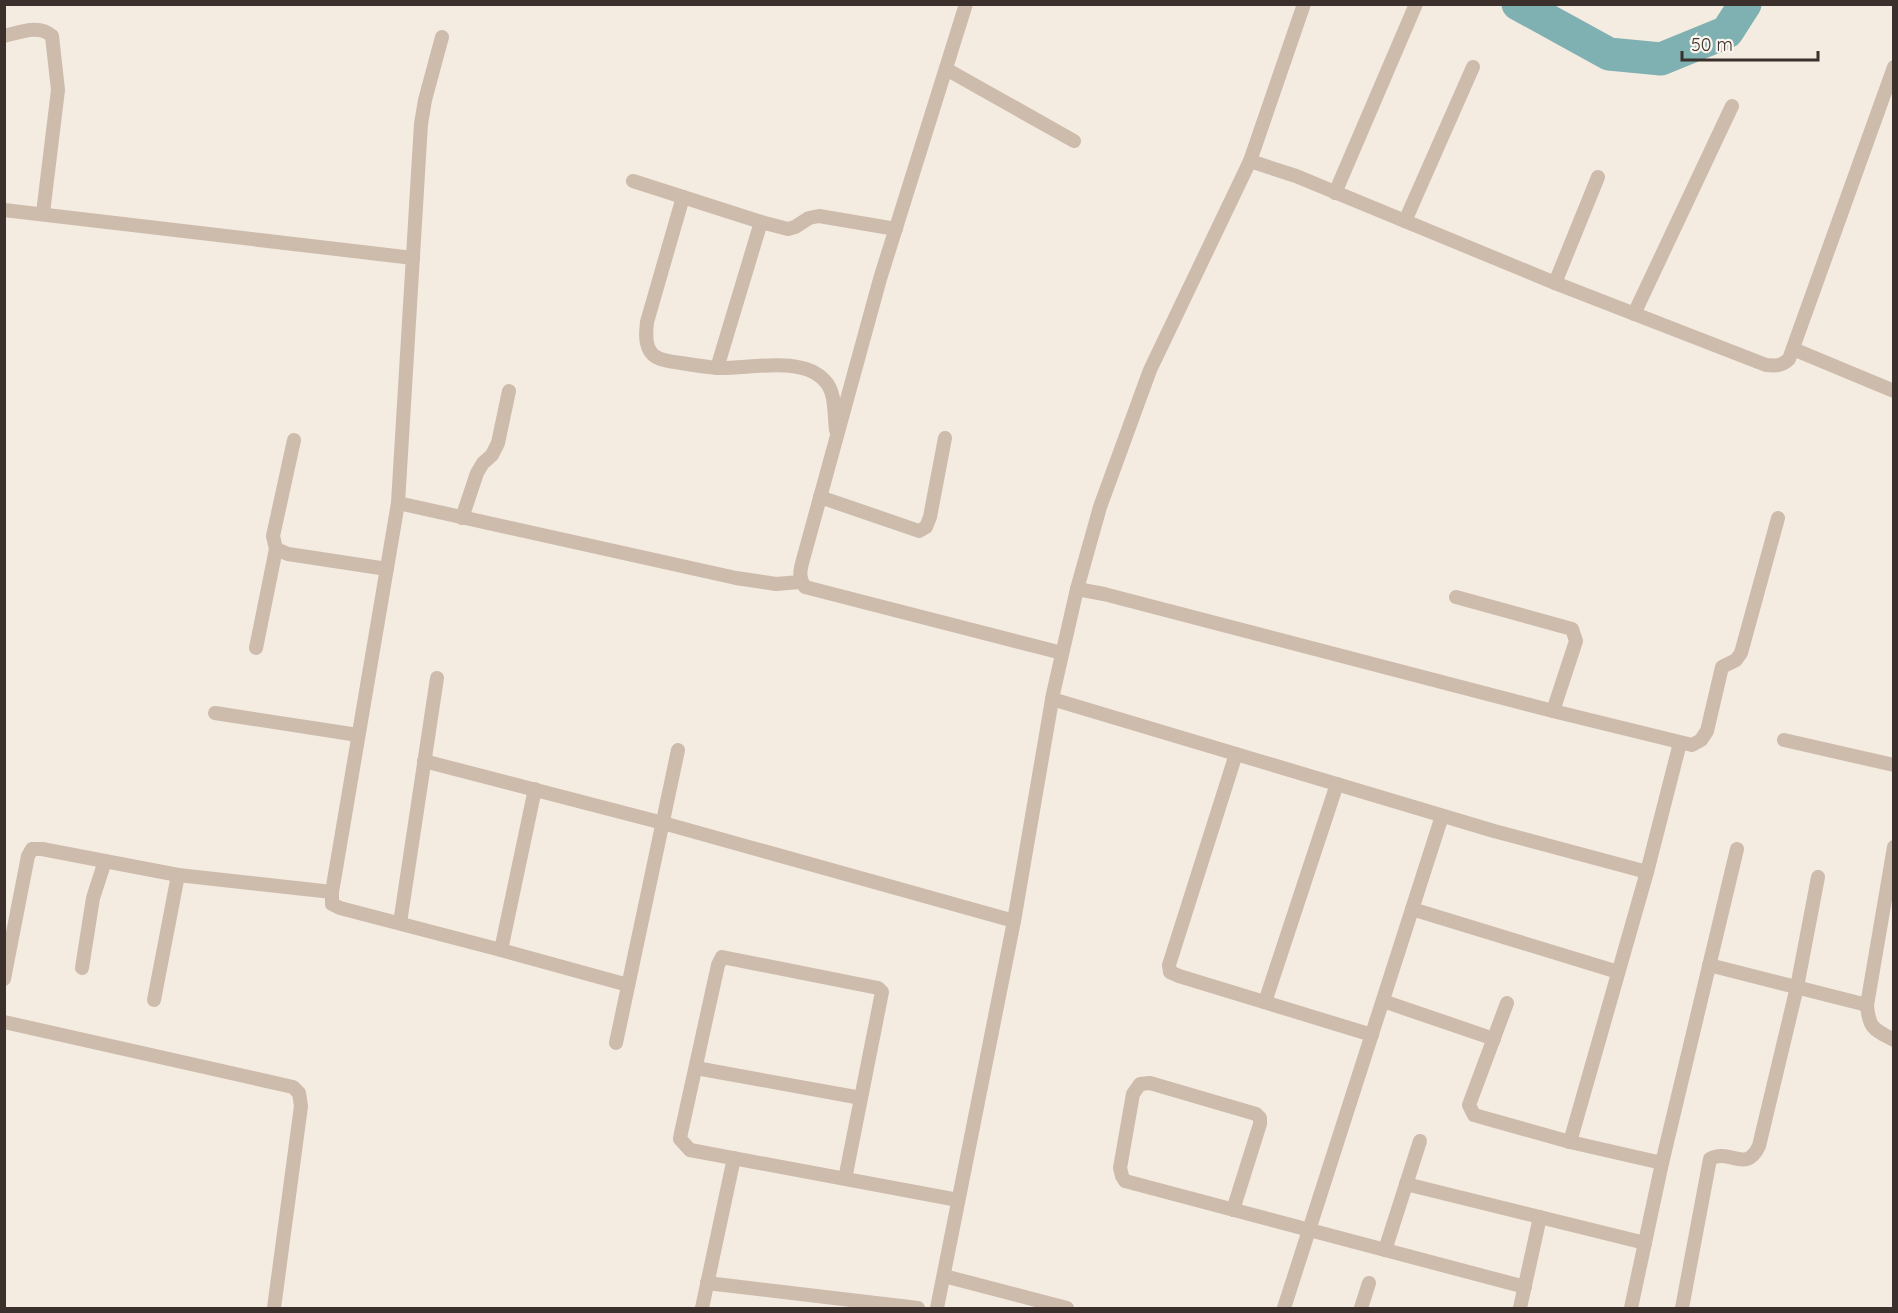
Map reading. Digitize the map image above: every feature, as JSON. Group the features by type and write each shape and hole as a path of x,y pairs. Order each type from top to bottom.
{"street":[{"path":"800,582 802,565 820,498 896,229 966,4"},
{"path":"937,1308 1014,921 1052,699 1077,589 1100,507 1150,370 1250,160 1304,4"},
{"path":"1335,193 1416,4"},
{"path":"4,36 35,30 46,30 52,36 58,90 46,178 44,213"},
{"path":"442,37 421,124 398,503 332,892 332,904 628,985"},
{"path":"1406,221 1473,67"},
{"path":"1250,160 1766,365 1784,364 1790,359 1893,67"},
{"path":"946,69 1074,141"},
{"path":"1634,314 1732,106"},
{"path":"1555,283 1598,177"},
{"path":"633,181 788,229 809,218 819,216 896,229"},
{"path":"683,197 647,322 648,348 653,356 665,361 717,368 780,365 812,371 826,381 832,393 837,436"},
{"path":"4,210 413,258"},
{"path":"717,368 761,222"},
{"path":"1793,349 1893,392"},
{"path":"462,518 477,473 492,456 498,444 509,391"},
{"path":"820,498 919,531 926,527 930,517 945,438"},
{"path":"256,648 276,549 273,536 294,440"},
{"path":"398,503 736,578 776,584 800,582 805,587 1062,653"},
{"path":"1077,589 1692,745 1701,740 1707,731 1722,667 1736,660 1740,653 1778,518"},
{"path":"276,549 288,554 387,569"},
{"path":"1456,597 1572,629 1576,641 1553,711"},
{"path":"400,923 437,678"},
{"path":"1052,699 1442,816 1647,872"},
{"path":"215,713 358,735"},
{"path":"1784,740 1893,765"},
{"path":"1570,1142 1647,872 1680,743"},
{"path":"616,1043 678,750"},
{"path":"1236,754 1169,965 1170,972 1372,1035"},
{"path":"424,761 663,823 1014,921"},
{"path":"1265,1002 1337,784"},
{"path":"501,950 535,789"},
{"path":"1284,1308 1442,816"},
{"path":"1893,847 1867,1005 1869,1022 1878,1032 1893,1040"},
{"path":"4,980 29,852 36,849 178,875 332,892"},
{"path":"1630,1308 1737,849"},
{"path":"82,968 93,898 105,861"},
{"path":"154,1000 178,875"},
{"path":"1682,1308 1710,1159 1722,1156 1747,1160 1754,1156 1759,1146 1797,987 1818,877"},
{"path":"1412,909 1618,972"},
{"path":"845,1179 882,993 878,988 722,957 718,965 680,1139 683,1145 690,1150 734,1158 845,1179 958,1200"},
{"path":"1710,965 1867,1005"},
{"path":"1383,1001 1494,1039"},
{"path":"1507,1003 1469,1105 1474,1115 1570,1142 1662,1163"},
{"path":"4,1022 293,1087 299,1093 301,1106 274,1308"},
{"path":"696,1068 861,1098"},
{"path":"1233,1210 1260,1118 1256,1114 1150,1083 1140,1084 1133,1094 1120,1168 1125,1181 1233,1210 1525,1287"},
{"path":"1384,1250 1420,1141"},
{"path":"702,1308 734,1158"},
{"path":"1406,1184 1645,1243"},
{"path":"1520,1308 1540,1217"},
{"path":"944,1276 1067,1308"},
{"path":"1361,1308 1369,1282"},
{"path":"707,1283 918,1308"}],"waterway":[{"path":"1518,4 1609,54 1661,59 1727,32 1745,4"}]}
